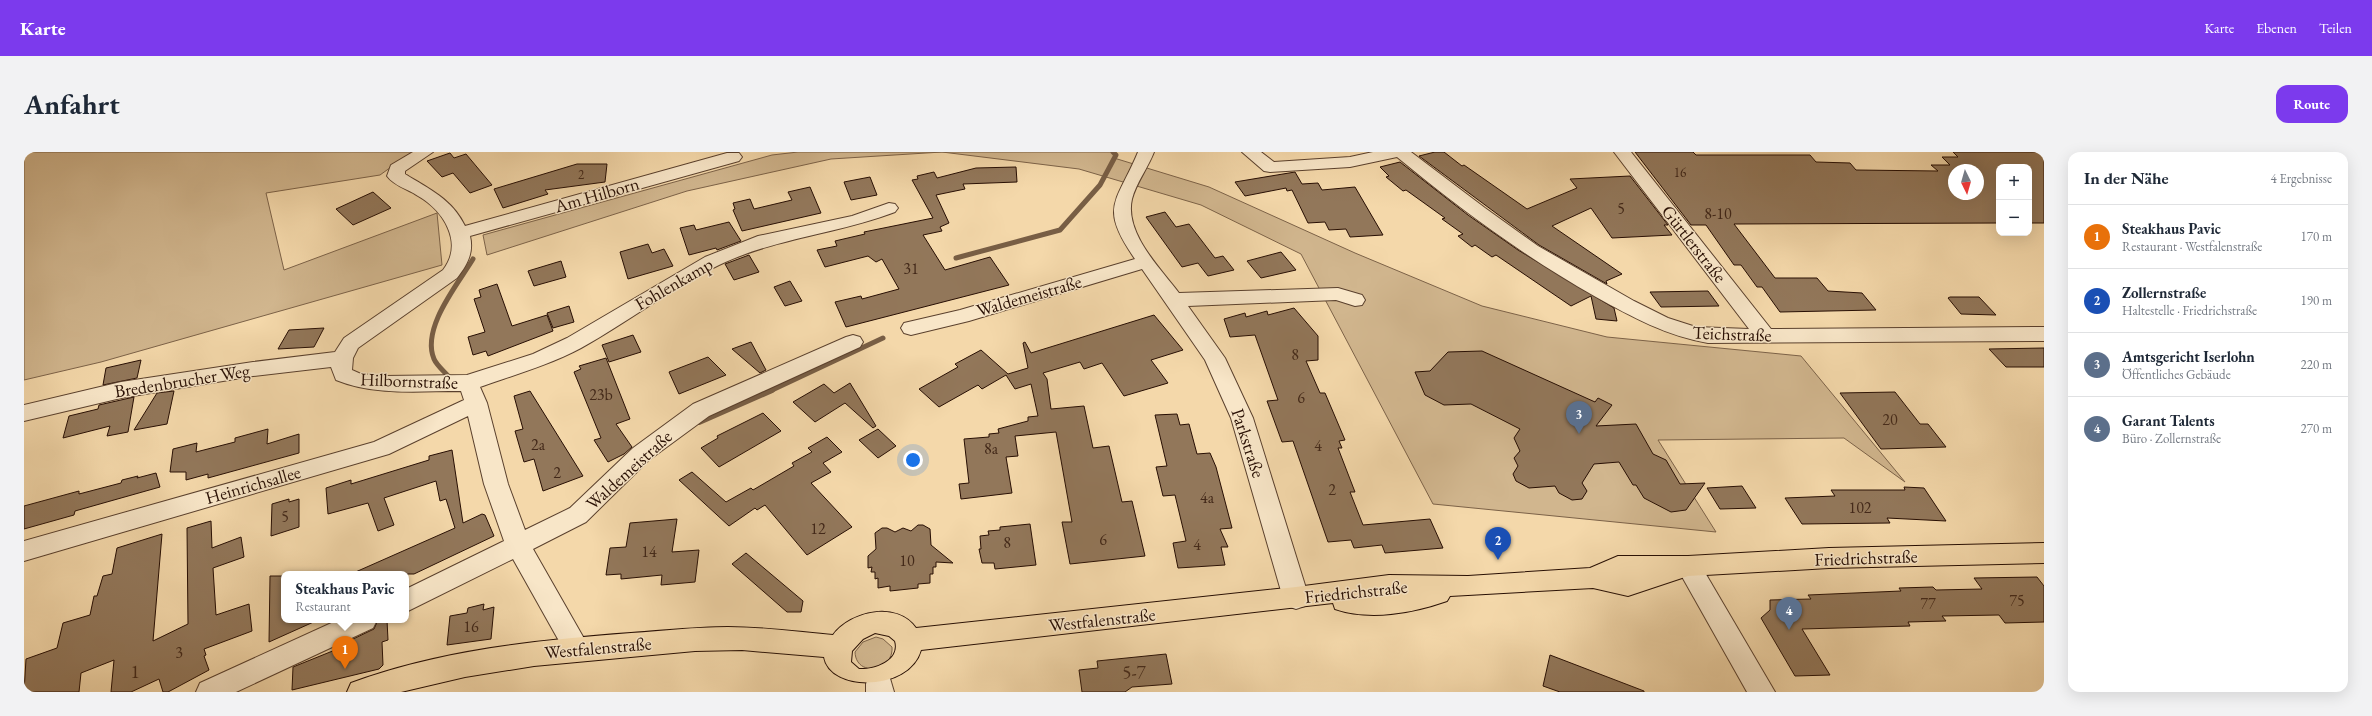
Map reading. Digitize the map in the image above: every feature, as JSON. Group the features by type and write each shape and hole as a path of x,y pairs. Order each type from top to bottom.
{"main road":[{"name":"Friedrichstraße","path":"1296,598 1396,604 1468,586 1593,578 1628,586 1688,566 1829,558 2044,553"},
{"name":"Westfalenstraße","path":"908,640 1296,598"},
{"path":"875,622 895,626 903,632 908,640 910,658 905,667 880,688 855,682 846,676 840,667 838,657 840,647 845,637 863,624 875,622"},
{"name":"Westfalenstraße","path":"362,692 415,675 450,668 517,655 577,649 728,638 840,647"}],"street":[{"name":"Hilbornstraße","path":"425,152 397,169 396,176 441,204 460,233 464,250 456,268 351,343 341,359 340,368 343,375 358,381 425,385 472,393 496,484 518,545 553,604 577,649"},
{"name":"Parkstraße","path":"1146,152 1125,191 1122,209 1123,224 1130,239 1214,358 1242,418 1296,598"},
{"path":"1250,152 1270,167 1350,162 1398,152"},
{"name":"Teichstraße","path":"1402,152 1441,185 1546,259 1649,318 1688,334 1708,336 2044,334"},
{"name":"Gürtlerstraße","path":"1622,152 1765,335"},
{"name":"Am Hilborn","path":"460,233 733,157"},
{"name":"Fohlenkamp","path":"472,393 574,343 712,261 765,240 856,220 889,208"},
{"name":"Waldemeistraße","path":"911,328 962,316 1146,262"},
{"path":"1174,300 1338,294 1355,300"},
{"name":"Waldemeistraße","path":"409,600 578,515 641,454 701,410 853,342"},
{"name":"Bredenbrucher Weg","path":"24,413 121,390 253,369 341,359"},
{"name":"Heinrichsallee","path":"24,550 381,448 472,393"},
{"path":"1688,566 1761,692"},
{"path":"210,692 241,676 357,623"}],"shaded area":[{"path":"24,152 412,152 380,175 266,193 284,270 437,213 442,265 101,362 24,380"},
{"path":"798,152 942,152 831,159 687,191 487,255 483,235 772,155"},
{"path":"942,152 1113,152 1114,158 1209,187 1355,253 1482,306 1607,337 1801,356 1905,482 1844,438 1658,440 1716,532 1433,504 1301,254 1201,205 1079,169"},
{"path":"876,637 883,639 892,647 891,655 887,662 881,666 868,668 861,666 857,660 855,652 863,642"}],"building":[{"path":"1435,152 1444,152 1462,166 1464,165 1527,209 1577,188 1570,179 1630,176 1668,225 1664,225 1672,235 1612,238 1591,208 1552,226 1622,274 1606,281 1607,284 1539,245 1419,156"},
{"path":"1635,152 1693,152 1696,155 1810,155 1816,162 1850,163 1856,170 1938,171 1931,165 1948,165 1948,200 1984,200 1984,164 1949,164 1942,157 1958,157 1953,152 2044,152 2044,223 2032,223 2032,164 1996,164 1996,223 1734,224 1775,278 1817,278 1828,291 1862,293 1876,310 1780,312 1762,287 1757,287 1741,265 1734,265 1706,225 1691,225"},
{"path":"450,153 454,158 466,154 492,185 470,193 453,173 442,177 427,161"},
{"path":"1400,162 1468,215 1518,250 1614,308 1617,321 1596,319 1591,296 1571,306 1496,255 1492,257 1475,245 1472,247 1458,236 1463,234 1442,219 1445,218 1406,190 1403,191 1386,177 1389,176 1380,167"},
{"path":"577,164 607,164 605,182 545,190 548,194 503,208 494,189"},
{"path":"1016,167 1017,182 963,184 965,189 936,195 949,223 940,227 942,231 923,235 945,270 990,257 1009,285 846,327 835,302 861,296 862,299 899,289 882,259 876,262 868,256 825,267 817,250 837,246 835,241 865,234 864,232 933,218 912,180 918,179 917,176 934,172 937,178 976,168"},
{"path":"1295,172 1302,184 1318,183 1322,190 1355,187 1383,235 1350,237 1346,229 1329,230 1325,222 1308,223 1292,190 1287,191 1286,188 1245,196 1235,182"},
{"path":"870,177 877,195 851,200 844,182"},
{"path":"810,187 821,213 742,231 733,210 735,209 733,203 750,199 754,209 792,200 788,192"},
{"path":"373,192 391,208 353,225 336,209"},
{"path":"1165,212 1176,227 1189,224 1215,258 1223,256 1234,270 1208,276 1198,263 1182,267 1146,217"},
{"path":"729,222 741,241 717,250 716,248 689,255 680,228 694,225 696,230"},
{"path":"648,244 652,253 664,249 673,266 628,279 620,252"},
{"path":"1281,252 1296,270 1261,278 1247,261"},
{"path":"749,255 759,272 734,280 725,264"},
{"path":"561,261 566,277 534,286 528,271"},
{"path":"790,281 802,301 785,306 774,287"},
{"path":"497,284 512,326 547,315 553,331 488,356 486,351 473,355 468,337 485,332 474,299 481,297 479,290"},
{"path":"1708,291 1719,306 1661,307 1650,292"},
{"path":"1979,297 1996,315 1961,314 1948,298"},
{"path":"569,306 574,322 553,328 547,313"},
{"path":"1294,308 1318,336 1318,360 1306,361 1320,393 1325,393 1345,440 1339,441 1342,448 1338,448 1355,492 1350,492 1363,525 1430,519 1443,548 1385,553 1382,545 1354,548 1351,540 1328,542 1293,441 1282,442 1267,401 1278,400 1255,335 1230,337 1224,319 1245,313 1246,317 1267,311 1268,315"},
{"path":"1154,315 1183,350 1151,360 1168,383 1124,396 1102,363 1084,369 1080,362 1043,373 1047,379 1051,409 1084,406 1093,448 1109,446 1122,502 1132,501 1145,556 1070,564 1062,522 1072,522 1056,432 1015,436 1018,456 1006,457 1012,493 961,499 959,484 969,483 964,439 989,437 989,434 999,433 998,429 1028,421 1028,417 1038,416 1031,384 1015,389 1006,375 982,389 978,385 939,407 919,389 958,367 955,364 981,350 1008,374 1028,368 1023,343 1025,342 1031,353"},
{"path":"324,328 314,347 278,349 289,330"},
{"path":"633,335 641,352 609,362 602,345"},
{"path":"751,342 766,370 760,373 732,349"},
{"path":"2044,348 2044,367 2006,367 1989,349"},
{"path":"1482,351 1595,402 1598,398 1612,405 1596,426 1636,424 1653,454 1666,460 1680,484 1705,483 1686,510 1671,512 1644,498 1636,485 1633,485 1619,462 1594,464 1582,483 1587,491 1582,499 1572,500 1559,493 1555,486 1529,488 1516,481 1513,474 1518,466 1514,458 1520,451 1514,438 1520,429 1471,404 1444,405 1425,395 1415,372 1430,371 1448,352"},
{"path":"708,357 726,375 679,394 669,372"},
{"path":"606,358 630,419 616,424 632,447 624,454 608,462 594,440 601,438 574,372 581,369 579,366"},
{"path":"141,360 137,378 103,385 106,368"},
{"path":"850,383 876,426 873,428 845,403 815,422 793,402 824,384 834,393"},
{"path":"174,391 167,424 134,430 157,393"},
{"path":"530,391 583,476 543,491 534,459 524,462 515,431 523,429 514,396"},
{"path":"1895,392 1920,424 1928,424 1946,447 1881,449 1840,393"},
{"path":"134,397 128,432 107,436 110,426 63,438 69,416 98,409 99,405"},
{"path":"763,413 781,431 719,467 701,448 718,438 717,436"},
{"path":"1177,414 1180,425 1189,424 1197,454 1210,453 1216,467 1232,528 1220,529 1228,547 1221,547 1225,565 1178,568 1173,543 1186,541 1175,495 1163,496 1156,467 1167,466 1155,415"},
{"path":"268,429 267,444 299,434 299,453 208,478 208,474 186,480 186,472 170,472 173,449 197,443 196,452 235,442 235,438"},
{"path":"878,429 896,446 878,458 859,440"},
{"path":"827,437 842,452 823,463 831,472 811,483 852,527 807,555 765,505 757,510 755,508 729,526 679,480 692,472 726,502 751,488 753,490 794,466 792,463 812,452 808,448"},
{"path":"452,450 463,523 482,514 485,515 494,536 414,574 409,574 409,571 358,571 455,528 446,499 440,501 436,481 384,498 394,525 378,531 368,503 328,514 326,488 351,480 351,484 429,460 429,456"},
{"path":"156,473 160,487 75,511 74,515 24,529 24,506 79,491 79,494 121,483 122,480"},
{"path":"1742,486 1756,508 1720,509 1707,488"},
{"path":"1904,487 1924,488 1946,521 1887,518 1890,523 1802,524 1785,498 1835,496 1831,490 1905,490"},
{"path":"289,499 289,502 299,499 299,527 271,536 272,504"},
{"path":"677,519 672,552 699,550 695,582 661,585 662,575 621,579 621,574 606,575 610,548 626,547 630,523"},
{"path":"211,521 212,548 241,537 244,557 213,568 216,615 249,604 252,631 204,649 206,655 204,656 209,670 168,692 163,692 159,679 131,692 111,692 114,660 81,673 79,692 24,692 26,659 57,648 63,623 90,615 94,596 97,596 103,576 112,574 117,548 162,534 153,641 188,624 187,528"},
{"path":"1030,524 1036,565 995,569 994,563 982,563 979,549 981,549 980,536 989,535 988,531 1000,530 1000,527"},
{"path":"918,525 923,525 930,529 931,545 953,563 936,562 936,567 933,567 933,574 930,574 930,583 918,584 918,588 890,591 890,586 878,588 878,578 875,579 875,572 871,572 872,567 868,568 868,556 876,549 875,533 882,528 887,528 895,532 903,528 911,531"},
{"path":"746,553 803,601 801,612 787,612 732,564"},
{"path":"270,576 281,576 281,623 311,623 269,642"},
{"path":"2037,577 2044,586 2044,622 2005,623 1999,615 1942,616 1946,621 1908,622 1910,626 1802,629 1830,675 1795,676 1761,618 1770,610 1770,600 1811,599 1808,595 1901,591 1899,588 1933,587 1936,590 1982,589 1974,578"},
{"path":"484,604 483,610 494,607 491,639 447,645 450,616 467,613 468,608"},
{"path":"377,623 387,623 388,640 382,642 383,665 379,669 292,690 293,667 340,648 350,657 351,640 374,629"},
{"path":"1166,654 1172,684 1132,687 1125,692 1082,692 1079,670 1098,668 1097,661"},
{"path":"1550,655 1644,692 1560,692 1543,686"}],"waterway":[{"path":"956,258 1060,230 1100,185 1116,155 1113,152"},
{"path":"450,378 435,362 431,347 432,334 443,307 473,259"},
{"path":"770,391 883,338"},
{"path":"699,422 772,390"}],"place":[{"name":"Amtsgericht Iserlohn","path":"1579,434"},
{"name":"Zollernstraße","path":"1498,560"},
{"name":"Garant Talents","path":"1789,630"},
{"name":"Steakhaus Pavic","path":"345,669"}]}
